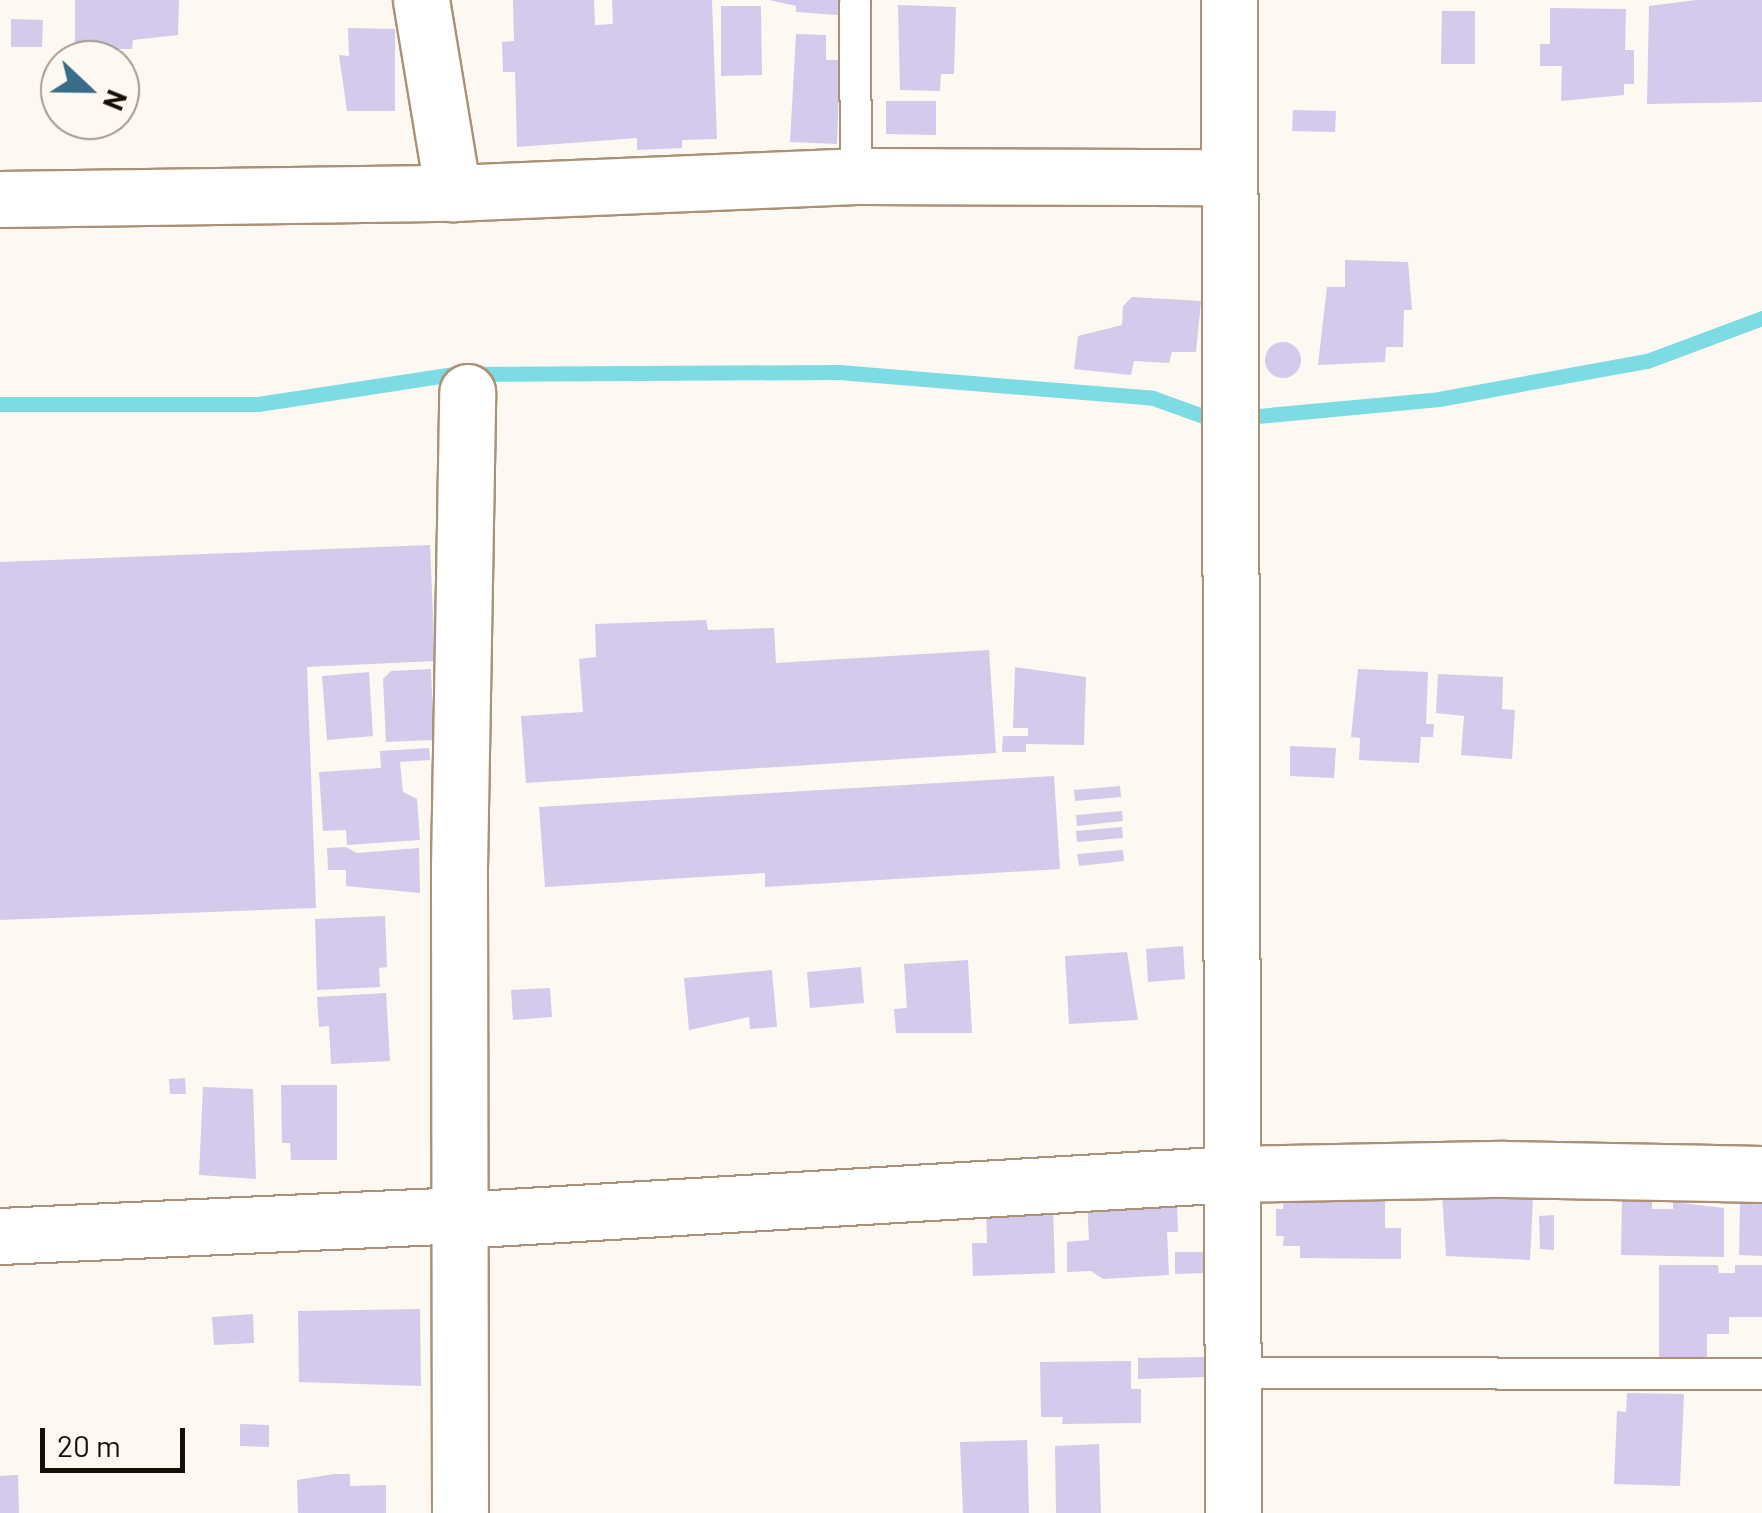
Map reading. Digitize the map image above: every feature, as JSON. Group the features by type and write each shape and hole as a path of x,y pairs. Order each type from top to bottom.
{"street":[{"path":"420,0 453,193"},
{"path":"1229,0 1233,1513"},
{"path":"0,199 453,193 856,176 1227,177"},
{"path":"460,1513 467,392"},
{"path":"0,1236 459,1217 1233,1174 1504,1168 1762,1174"}],"lane":[{"path":"856,4 856,176"},
{"path":"1232,1373 1762,1374"}],"building":[{"path":"75,0 179,0 178,35 75,40"},
{"path":"513,0 594,0 595,25 613,24 612,0 712,0 717,139 682,140 682,148 637,150 637,138 517,147 515,72 503,72 502,42 514,41"},
{"path":"769,0 839,0 838,15 796,12 796,6"},
{"path":"1696,0 1762,0 1762,102 1647,104 1649,6"},
{"path":"898,5 956,7 954,74 941,74 940,91 900,90"},
{"path":"721,6 761,6 762,75 721,76"},
{"path":"1550,8 1626,9 1625,50 1634,50 1634,84 1624,84 1624,95 1561,101 1562,66 1540,66 1540,44 1550,44"},
{"path":"1442,11 1475,11 1475,64 1441,64"},
{"path":"11,19 43,20 40,47 11,47"},
{"path":"348,28 395,29 395,111 347,111 339,55 349,56"},
{"path":"796,34 826,35 826,60 840,60 837,144 790,142"},
{"path":"886,101 936,101 936,135 886,134"},
{"path":"1293,110 1336,111 1335,132 1292,131"},
{"path":"1345,260 1408,262 1412,310 1404,310 1403,347 1386,347 1385,362 1318,365 1327,287 1345,287"},
{"path":"1132,297 1201,301 1196,352 1172,352 1169,363 1134,361 1131,375 1074,369 1078,336 1122,325 1123,306"},
{"path":"1283,342 1296,347 1301,360 1296,373 1283,378 1270,373 1265,360 1270,347"},
{"path":"430,545 435,661 307,667 316,908 0,920 0,562"},
{"path":"706,620 708,630 774,628 776,663 989,650 996,753 526,783 521,716 583,712 579,659 596,657 595,624"},
{"path":"1015,667 1086,677 1084,745 1026,744 1026,752 1002,752 1003,736 1028,736 1028,728 1013,728"},
{"path":"431,669 434,740 386,742 383,679 391,671"},
{"path":"1358,669 1428,672 1426,724 1434,724 1433,737 1421,737 1419,763 1359,760 1360,738 1351,737"},
{"path":"369,672 373,736 327,740 322,676"},
{"path":"1438,674 1503,677 1502,709 1515,710 1512,759 1461,755 1464,716 1436,713"},
{"path":"1290,746 1336,748 1334,778 1290,776"},
{"path":"429,748 430,760 400,762 403,792 417,799 420,840 347,845 346,830 323,831 319,772 381,768 380,751"},
{"path":"1054,776 1060,869 765,887 765,873 545,887 539,807"},
{"path":"1120,786 1121,797 1075,801 1074,790"},
{"path":"1122,811 1123,821 1077,826 1076,815"},
{"path":"1122,827 1123,838 1077,842 1076,831"},
{"path":"346,847 357,853 419,848 420,893 346,886 346,870 328,870 327,848"},
{"path":"1123,850 1124,861 1079,866 1077,854"},
{"path":"385,916 387,967 379,968 380,987 317,990 315,919"},
{"path":"1183,946 1185,979 1148,982 1146,949"},
{"path":"1127,952 1138,1020 1069,1024 1065,956"},
{"path":"968,960 972,1033 896,1033 894,1009 907,1008 904,964"},
{"path":"861,967 864,1003 810,1008 807,972"},
{"path":"772,970 777,1027 750,1029 749,1017 689,1030 684,978"},
{"path":"550,988 552,1017 513,1020 511,990"},
{"path":"386,993 390,1061 331,1064 329,1026 319,1027 317,997"},
{"path":"185,1078 186,1094 170,1094 169,1079"},
{"path":"281,1085 337,1085 337,1160 291,1160 290,1143 282,1143"},
{"path":"203,1087 253,1089 256,1179 199,1175"},
{"path":"1528,1192 1533,1198 1530,1260 1446,1256 1442,1193"},
{"path":"1622,1197 1652,1198 1652,1209 1673,1209 1673,1202 1724,1208 1724,1257 1621,1255"},
{"path":"1740,1197 1762,1197 1762,1256 1739,1255"},
{"path":"1087,1198 1177,1204 1178,1232 1167,1232 1169,1275 1103,1279 1091,1271 1067,1272 1067,1242 1089,1240"},
{"path":"1284,1199 1385,1200 1385,1228 1401,1228 1401,1259 1300,1258 1300,1246 1283,1246 1284,1236 1276,1236 1276,1209 1283,1209"},
{"path":"1053,1204 1055,1273 973,1276 972,1243 987,1243 986,1206"},
{"path":"1554,1215 1554,1250 1540,1249 1539,1216"},
{"path":"1175,1252 1205,1252 1205,1273 1175,1274"},
{"path":"1659,1265 1718,1265 1719,1273 1735,1273 1735,1265 1762,1265 1762,1317 1729,1317 1729,1334 1707,1334 1707,1357 1659,1357"},
{"path":"420,1309 421,1386 299,1382 298,1311"},
{"path":"253,1314 254,1343 214,1345 212,1317"},
{"path":"1206,1357 1207,1377 1138,1379 1138,1358"},
{"path":"1131,1361 1131,1389 1141,1389 1141,1423 1062,1424 1063,1417 1041,1417 1040,1362"},
{"path":"1627,1393 1684,1394 1680,1486 1614,1484 1617,1411 1626,1412"},
{"path":"240,1424 269,1425 269,1447 240,1446"},
{"path":"1027,1440 1029,1513 963,1513 960,1442"},
{"path":"1099,1444 1101,1513 1056,1513 1055,1446"},
{"path":"350,1474 350,1486 386,1485 386,1513 298,1513 297,1480"},
{"path":"18,1475 19,1513 0,1513 0,1476"}],"waterway":[{"path":"0,404 258,404 453,374 839,372 1153,398 1214,420 1439,399 1647,361 1762,318"}]}
